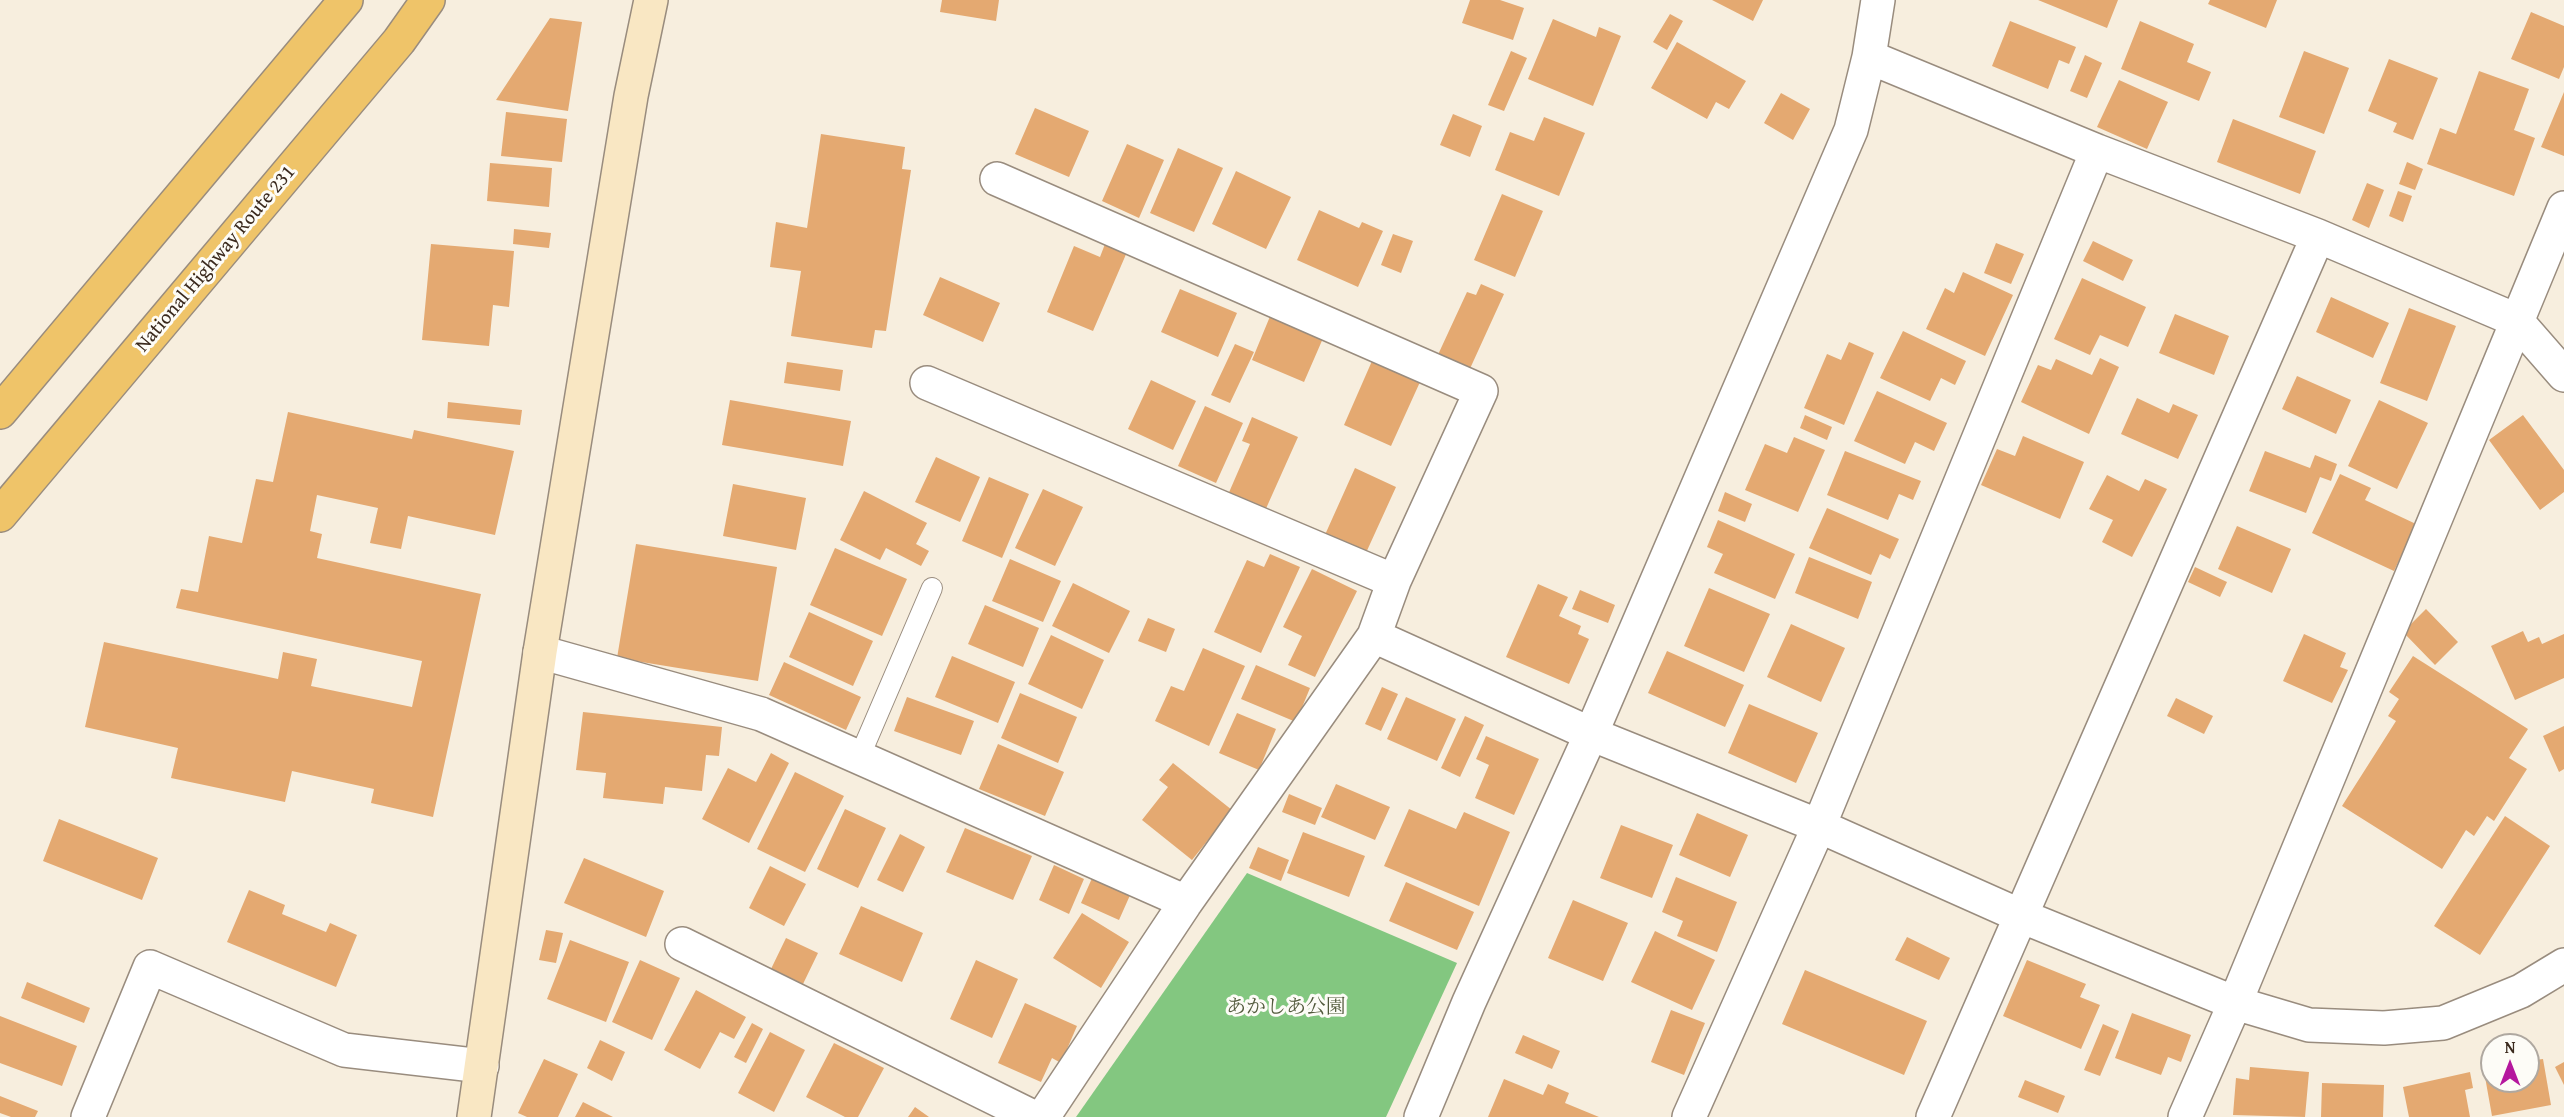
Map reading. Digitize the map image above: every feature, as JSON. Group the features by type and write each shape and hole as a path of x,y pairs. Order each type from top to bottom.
{"highway":[{"path":"0,412 346,0"},
{"name":"National Highway Route 231","path":"0,515 399,41 428,0"}],"street":[{"path":"474,1117 540,652 631,96 651,0"},
{"path":"1421,1117 1474,991 1591,734 1851,130 1869,57 1878,0"},
{"path":"1869,57 2097,151 2318,236 2516,320 2564,375"},
{"path":"1689,1117 1819,826 2097,151"},
{"path":"997,179 1480,391 1394,581 1374,636 1186,902 1043,1117"},
{"path":"2185,1117 2235,1003 2564,208"},
{"path":"1933,1117 2318,236"},
{"path":"927,383 1394,581"},
{"path":"1374,636 1591,734 1819,826 2021,916 2235,1003 2309,1025 2384,1028 2443,1023 2521,991 2564,965"},
{"path":"540,652 760,714 1186,902"},
{"path":"682,944 1033,1117"},
{"path":"88,1117 150,967 344,1050 482,1066"}],"lane":[{"path":"859,758 932,588"}],"green space":[{"name":"あかしあ公園","path":"1247,873 1457,963 1386,1117 1076,1117"}],"building":[{"path":"942,0 999,0 996,21 940,12"},
{"path":"1470,0 1500,0 1524,8 1513,40 1462,23"},
{"path":"1712,0 1763,0 1753,21"},
{"path":"2038,0 2118,0 2107,28"},
{"path":"2210,0 2277,0 2266,28 2208,4"},
{"path":"2531,12 2564,26 2564,67 2559,79 2511,59"},
{"path":"1670,14 1683,21 1667,50 1653,42"},
{"path":"550,18 582,22 568,111 496,100"},
{"path":"1553,19 1596,37 1599,27 1621,36 1593,106 1528,79"},
{"path":"2010,21 2076,47 2069,64 2059,60 2048,89 1992,66"},
{"path":"2140,21 2194,44 2187,62 2211,72 2199,101 2121,69"},
{"path":"1677,42 1746,81 1729,109 1716,102 1707,119 1651,88"},
{"path":"1511,51 1527,58 1504,111 1488,105"},
{"path":"2304,51 2349,68 2324,134 2279,117"},
{"path":"2085,55 2102,63 2087,98 2070,91"},
{"path":"2389,59 2438,78 2413,140 2393,132 2397,123 2368,111"},
{"path":"2479,71 2529,89 2514,130 2535,138 2514,196 2427,164 2440,128 2456,134"},
{"path":"2119,80 2168,102 2147,149 2097,127"},
{"path":"2564,92 2564,156 2541,147"},
{"path":"1781,93 1810,109 1793,140 1764,123"},
{"path":"1035,108 1089,131 1069,177 1015,154"},
{"path":"506,112 567,119 562,162 501,156"},
{"path":"1453,114 1482,126 1470,157 1440,145"},
{"path":"1544,117 1585,133 1559,196 1495,170 1510,132 1534,141"},
{"path":"2233,119 2316,151 2300,194 2217,162"},
{"path":"821,134 905,147 902,169 911,170 886,331 875,330 872,348 791,336 801,271 770,267 776,222 807,228"},
{"path":"1127,144 1164,160 1139,218 1102,201"},
{"path":"1178,148 1223,168 1194,232 1150,213"},
{"path":"2407,162 2423,169 2415,190 2399,184"},
{"path":"490,163 552,168 549,207 487,201"},
{"path":"1236,171 1291,197 1266,249 1212,224"},
{"path":"2367,183 2384,190 2369,228 2352,220"},
{"path":"2398,191 2412,196 2403,222 2389,216"},
{"path":"1502,194 1543,211 1515,277 1474,260"},
{"path":"1319,210 1359,228 1362,222 1383,231 1358,287 1297,260"},
{"path":"514,229 551,233 549,248 513,244"},
{"path":"1393,234 1413,241 1401,273 1381,265"},
{"path":"2093,241 2133,260 2123,281 2083,261"},
{"path":"1996,243 2024,254 2011,284 1984,273"},
{"path":"431,244 514,251 509,307 493,305 489,346 422,340"},
{"path":"1105,244 1127,252 1093,331 1047,312 1074,246 1100,257"},
{"path":"1963,272 2013,295 1985,356 1926,329 1945,288 1954,293"},
{"path":"940,277 1000,303 983,342 923,315"},
{"path":"2082,278 2146,307 2128,347 2100,335 2090,355 2054,339"},
{"path":"1481,284 1504,294 1468,373 1436,359 1467,292 1476,295"},
{"path":"1180,289 1237,313 1218,357 1161,332"},
{"path":"2331,297 2389,323 2373,358 2316,332"},
{"path":"2409,308 2456,326 2427,401 2380,383"},
{"path":"1271,314 1324,336 1304,382 1252,360"},
{"path":"2175,314 2229,336 2214,375 2159,353"},
{"path":"1903,331 1966,361 1955,385 1941,378 1930,401 1880,378"},
{"path":"1849,342 1874,353 1844,425 1804,408 1827,354 1841,360"},
{"path":"1235,344 1254,352 1230,403 1211,395"},
{"path":"2100,358 2119,367 2089,434 2021,402 2038,365 2051,370 2056,359 2092,375"},
{"path":"1372,361 1420,382 1391,446 1344,425"},
{"path":"787,362 843,370 840,391 784,383"},
{"path":"2297,376 2351,400 2336,434 2282,409"},
{"path":"1151,380 1196,401 1173,450 1128,429"},
{"path":"1877,391 1947,423 1934,451 1915,442 1905,464 1854,441"},
{"path":"2137,398 2169,413 2173,404 2198,415 2178,459 2121,434"},
{"path":"730,400 851,421 843,466 722,445"},
{"path":"2379,400 2428,423 2397,489 2348,466"},
{"path":"448,402 522,410 520,425 447,418"},
{"path":"1205,406 1243,423 1216,483 1178,466"},
{"path":"288,412 412,439 414,430 514,451 495,535 408,516 401,549 370,543 378,508 317,495 310,531 322,534 317,558 481,594 433,817 371,803 374,789 292,771 285,802 171,778 178,748 85,727 104,642 278,679 283,652 317,659 311,686 412,707 422,661 176,608 181,589 198,592 209,536 242,543 256,479 273,482"},
{"path":"1805,415 1832,427 1827,440 1800,428"},
{"path":"2523,415 2564,470 2564,492 2540,510 2489,440"},
{"path":"1252,417 1298,437 1264,513 1227,497 1250,444 1242,441"},
{"path":"2023,436 2084,462 2060,519 1981,485 1997,449 2015,456"},
{"path":"1794,437 1825,450 1798,512 1745,490 1765,444 1787,453"},
{"path":"1845,451 1921,481 1913,500 1899,494 1888,520 1827,495"},
{"path":"2265,451 2310,468 2315,455 2337,464 2331,481 2320,477 2306,513 2249,491"},
{"path":"936,457 980,477 960,522 915,502"},
{"path":"1355,468 1396,487 1365,555 1324,537"},
{"path":"2340,474 2371,488 2365,500 2416,524 2394,571 2312,533"},
{"path":"2107,475 2139,491 2145,479 2167,489 2132,557 2102,542 2113,520 2089,509"},
{"path":"989,477 1029,494 1002,558 962,541"},
{"path":"733,484 806,498 796,550 723,536"},
{"path":"1043,489 1083,507 1055,566 1015,548"},
{"path":"864,491 927,523 916,544 929,551 921,566 886,548 880,560 840,540"},
{"path":"1725,492 1752,504 1745,522 1718,511"},
{"path":"1827,508 1899,539 1890,559 1880,554 1871,575 1809,548"},
{"path":"1718,520 1795,554 1775,599 1714,573 1723,554 1707,547"},
{"path":"2237,526 2291,549 2272,593 2218,569"},
{"path":"636,544 777,567 758,681 617,658"},
{"path":"835,548 907,579 882,636 810,605"},
{"path":"1270,554 1300,567 1261,653 1214,632 1247,560 1264,567"},
{"path":"1809,557 1872,582 1858,619 1795,593"},
{"path":"1010,559 1061,581 1043,622 992,601"},
{"path":"2195,567 2227,582 2220,597 2188,582"},
{"path":"1312,569 1357,591 1315,677 1288,665 1302,636 1283,627"},
{"path":"1073,583 1130,611 1109,653 1052,626"},
{"path":"1538,584 1568,597 1559,616 1581,626 1578,634 1589,639 1569,684 1506,657"},
{"path":"1709,588 1770,614 1744,672 1684,646"},
{"path":"1580,590 1615,605 1608,623 1572,609"},
{"path":"985,605 1039,628 1023,667 968,644"},
{"path":"2426,609 2458,642 2435,665 2403,632"},
{"path":"809,612 873,641 853,686 789,657"},
{"path":"1148,618 1175,629 1166,652 1138,641"},
{"path":"1791,624 1845,648 1821,702 1767,677"},
{"path":"2523,631 2528,642 2539,637 2542,644 2564,634 2564,678 2515,700 2491,646"},
{"path":"2304,634 2346,653 2340,667 2348,670 2332,703 2283,681"},
{"path":"1051,635 1104,660 1082,709 1028,684"},
{"path":"1203,648 1245,666 1209,746 1155,721 1171,686 1184,691"},
{"path":"1667,651 1744,685 1725,727 1648,693"},
{"path":"952,656 1015,682 998,723 935,697"},
{"path":"2413,656 2528,729 2509,758 2527,769 2494,821 2487,816 2474,836 2466,830 2442,869 2342,806 2396,721 2388,716 2399,699 2389,692"},
{"path":"784,662 861,697 846,730 769,695"},
{"path":"1256,665 1310,688 1296,722 1241,699"},
{"path":"1382,687 1398,694 1381,731 1365,724"},
{"path":"1020,693 1077,717 1058,763 1001,738"},
{"path":"907,697 974,721 961,755 894,731"},
{"path":"1406,697 1456,719 1437,761 1387,739"},
{"path":"2176,698 2213,716 2204,734 2167,716"},
{"path":"1749,704 1818,733 1796,783 1728,753"},
{"path":"583,712 722,727 719,756 706,755 702,791 665,787 663,804 603,798 606,773 576,770"},
{"path":"1237,713 1276,729 1259,770 1219,753"},
{"path":"1465,716 1484,725 1460,777 1441,768"},
{"path":"2564,726 2564,769 2559,772 2543,736"},
{"path":"1486,736 1539,759 1514,815 1475,798 1489,765 1476,759"},
{"path":"998,744 1064,772 1045,816 979,789"},
{"path":"771,753 789,763 749,843 702,819 728,768 756,782"},
{"path":"1173,763 1232,810 1192,860 1142,820 1168,787 1159,780"},
{"path":"795,772 844,796 805,872 757,849"},
{"path":"1336,784 1390,807 1375,840 1321,817"},
{"path":"1289,794 1322,808 1315,825 1282,812"},
{"path":"845,809 886,828 858,888 817,869"},
{"path":"1409,809 1456,829 1464,812 1510,832 1479,906 1384,866"},
{"path":"1697,813 1748,835 1730,877 1679,855"},
{"path":"2505,816 2550,846 2480,955 2434,926"},
{"path":"59,819 158,858 142,900 43,861"},
{"path":"1621,825 1673,845 1652,898 1600,878"},
{"path":"965,828 1032,856 1013,900 946,872"},
{"path":"1303,832 1365,856 1349,897 1287,873"},
{"path":"900,834 925,847 903,892 877,880"},
{"path":"1258,847 1289,860 1281,881 1249,868"},
{"path":"584,858 664,891 646,937 564,903"},
{"path":"1054,865 1084,879 1069,914 1039,900"},
{"path":"770,866 806,884 784,926 749,908"},
{"path":"1093,876 1131,893 1119,920 1081,903"},
{"path":"1676,877 1737,902 1717,952 1677,936 1683,921 1662,912"},
{"path":"1406,882 1474,912 1457,950 1389,921"},
{"path":"249,890 285,905 282,914 326,932 330,923 357,935 336,987 227,942"},
{"path":"1573,900 1628,923 1603,981 1548,958"},
{"path":"861,906 923,933 902,982 839,954"},
{"path":"1082,913 1129,942 1101,988 1053,958"},
{"path":"546,930 563,933 556,963 539,960"},
{"path":"1655,931 1715,960 1692,1010 1631,982"},
{"path":"1907,937 1950,958 1939,980 1895,960"},
{"path":"786,938 818,953 803,984 771,969"},
{"path":"570,940 629,962 606,1022 547,999"},
{"path":"640,960 680,978 652,1040 612,1022"},
{"path":"976,960 1018,979 992,1038 950,1019"},
{"path":"2027,960 2086,984 2080,997 2100,1005 2081,1049 2003,1016"},
{"path":"1805,970 1927,1021 1904,1075 1782,1024"},
{"path":"27,982 90,1008 84,1023 21,998"},
{"path":"696,990 746,1017 734,1039 720,1032 700,1069 664,1050"},
{"path":"1025,1003 1077,1026 1061,1063 1052,1058 1041,1082 998,1063"},
{"path":"1671,1010 1705,1023 1684,1075 1651,1062"},
{"path":"2132,1013 2191,1035 2181,1062 2168,1057 2161,1075 2115,1058"},
{"path":"0,1016 77,1046 62,1086 0,1063"},
{"path":"752,1023 763,1029 746,1063 734,1057"},
{"path":"2103,1024 2119,1031 2100,1076 2084,1070"},
{"path":"770,1032 805,1050 774,1112 738,1093"},
{"path":"1523,1035 1560,1051 1552,1069 1515,1053"},
{"path":"600,1040 625,1052 612,1081 587,1068"},
{"path":"834,1043 884,1068 858,1117 845,1117 806,1097"},
{"path":"544,1059 578,1074 558,1117 527,1117 518,1113"},
{"path":"2540,1059 2543,1059 2551,1105 2492,1116 2488,1093 2540,1093"},
{"path":"2564,1062 2564,1085 2555,1067"},
{"path":"2250,1067 2309,1072 2305,1117 2233,1115 2236,1078 2249,1080"},
{"path":"2470,1072 2473,1088 2465,1090 2470,1117 2409,1117 2403,1087"},
{"path":"1504,1079 1543,1095 1548,1084 1569,1093 1565,1103 1599,1117 1488,1117"},
{"path":"2025,1080 2065,1096 2058,1113 2018,1097"},
{"path":"2322,1083 2384,1085 2383,1117 2321,1117"},
{"path":"0,1096 38,1111 35,1117 11,1117 0,1113"},
{"path":"583,1102 613,1117 575,1117"},
{"path":"915,1107 929,1117 908,1117"}]}
